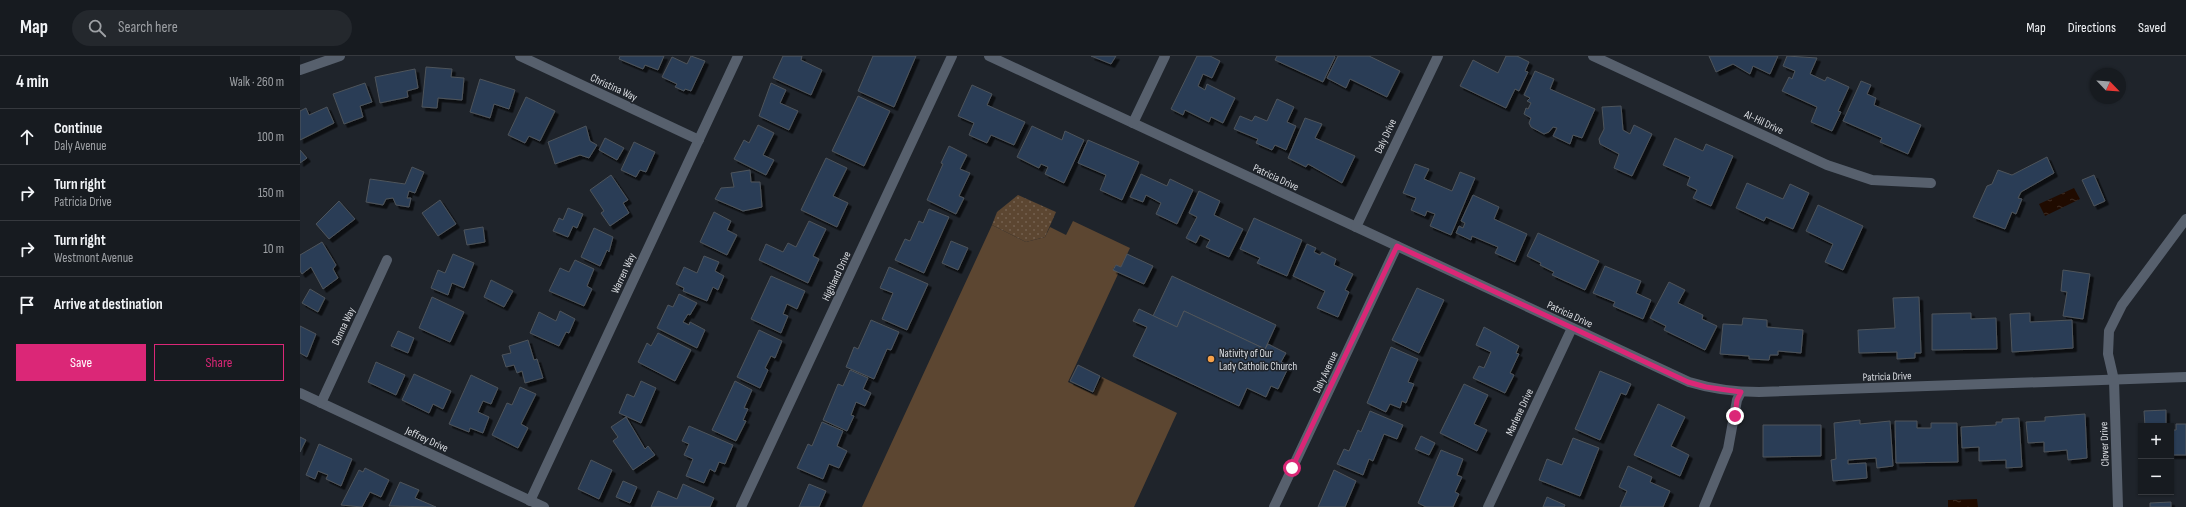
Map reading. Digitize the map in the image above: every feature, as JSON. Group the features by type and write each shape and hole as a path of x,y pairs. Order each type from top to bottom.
{"street":[{"path":"300,70 312,61 340,56"},
{"name":"Christina Way","path":"520,56 699,140"},
{"name":"Warren Way","path":"530,501 738,56"},
{"name":"Highland Drive","path":"741,507 952,56"},
{"name":"Patricia Drive","path":"989,56 1688,382 1706,387 1741,392 2186,377"},
{"path":"1133,123 1165,56"},
{"name":"Daly Drive","path":"1356,227 1438,56"},
{"name":"Al-Hil Drive","path":"1593,56 1827,165 1872,180 1931,183"},
{"name":"Clover Drive","path":"2118,507 2114,380 2108,354 2109,331 2122,305 2186,219"},
{"name":"Daly Avenue","path":"1274,507 1397,246"},
{"name":"Donna Way","path":"321,403 387,260"},
{"name":"Marlene Drive","path":"1488,507 1572,328"},
{"path":"1704,507 1728,449 1737,400 1741,392"},
{"name":"Jeffrey Drive","path":"300,393 544,507"}],"shaded area":[{"path":"1018,195 1056,212 1045,237 1026,242 992,225 997,212"},
{"path":"1073,221 1130,248 1121,267 1116,265 1113,269 1119,272 1068,382 1093,394 1102,377 1177,413 1134,507 862,507 992,225 1026,242 1045,237 1050,227 1066,235"}],"water":[{"path":"2074,188 2080,199 2045,216 2039,204"},
{"path":"1977,499 1978,507 1948,507 1948,500"}],"building":[{"path":"620,56 664,56 658,70 645,65 643,69 619,59"},
{"path":"691,56 705,61 691,91 685,89 684,91 675,87 677,84 662,77 672,57 687,64"},
{"path":"783,56 802,56 801,60 822,70 811,95 773,78"},
{"path":"873,56 916,56 894,107 858,91"},
{"path":"1091,56 1116,56 1111,64"},
{"path":"1197,56 1210,56 1220,61 1212,78 1203,74 1198,86 1205,90 1207,84 1235,98 1223,123 1211,117 1209,122 1185,110 1183,115 1171,109"},
{"path":"1277,56 1335,57 1323,82 1275,60"},
{"path":"1338,56 1369,56 1400,71 1387,97 1350,79 1346,88 1327,78"},
{"path":"1506,56 1517,56 1529,62 1525,71 1528,72 1519,91 1515,89 1506,108 1460,86 1473,60 1498,73"},
{"path":"1709,56 1778,56 1770,74 1753,66 1750,74 1733,64 1716,72"},
{"path":"1787,56 1817,58 1810,74 1825,81 1827,77 1849,87 1838,111 1841,112 1832,131 1811,122 1817,107 1782,91 1789,77 1792,79 1795,71 1783,66"},
{"path":"426,67 452,69 451,77 464,78 462,100 438,98 437,108 422,107"},
{"path":"415,69 418,88 407,91 408,97 380,103 375,77"},
{"path":"1535,71 1554,79 1550,89 1595,109 1582,138 1573,135 1570,144 1553,136 1557,128 1553,127 1549,132 1544,134 1531,127 1529,123 1531,118 1524,114 1526,108 1528,109 1531,103 1527,101 1530,98 1524,95"},
{"path":"480,79 515,90 509,109 494,104 490,118 470,112"},
{"path":"1861,81 1871,85 1867,94 1876,98 1874,105 1921,125 1908,154 1880,142 1882,138 1843,121"},
{"path":"365,83 372,102 360,106 363,117 344,124 333,94"},
{"path":"771,83 786,90 780,103 798,111 789,130 759,116"},
{"path":"972,85 992,94 987,105 1025,122 1014,145 991,135 987,143 969,135 974,123 958,116"},
{"path":"858,96 890,111 864,166 832,151"},
{"path":"526,97 555,111 540,141 529,136 525,143 508,135"},
{"path":"1277,99 1294,107 1287,122 1296,126 1286,150 1275,145 1272,150 1256,143 1258,139 1234,129 1240,116 1252,121 1255,116 1267,121"},
{"path":"1621,106 1623,130 1630,134 1634,125 1652,134 1632,176 1614,168 1619,154 1600,144 1599,139 1604,129 1602,107"},
{"path":"327,107 334,123 300,140 300,111 306,108 309,115"},
{"path":"1305,118 1322,124 1315,138 1355,156 1342,183 1308,164 1306,167 1288,158"},
{"path":"758,125 774,133 763,155 774,160 766,175 734,159 744,140 749,143"},
{"path":"586,126 590,141 597,145 589,158 580,155 555,164 548,142"},
{"path":"1032,126 1062,140 1065,131 1084,140 1064,183 1045,174 1048,167 1041,164 1039,168 1017,157"},
{"path":"605,138 624,148 617,160 599,150"},
{"path":"1675,138 1703,151 1706,144 1733,156 1711,206 1693,198 1697,190 1687,185 1690,177 1663,165"},
{"path":"1088,140 1139,162 1122,200 1100,190 1106,175 1078,163"},
{"path":"634,142 655,152 646,172 640,170 636,177 621,170"},
{"path":"949,146 967,155 960,169 970,173 959,196 964,198 956,214 927,200 943,164 941,163"},
{"path":"300,150 307,158 300,163"},
{"path":"2047,157 2054,173 2021,192 2018,198 2022,199 2016,214 2012,212 2005,229 1973,217 1987,186 1992,184 1998,170 2012,175"},
{"path":"826,158 847,168 833,196 848,203 837,227 801,210"},
{"path":"1415,164 1429,169 1424,179 1452,191 1460,172 1475,178 1451,235 1430,226 1435,214 1427,211 1425,216 1411,210 1416,198 1403,193"},
{"path":"412,167 424,172 415,193 409,191 407,198 411,198 409,207 396,205 393,198 386,199 383,205 366,202 370,179 405,184"},
{"path":"750,170 751,182 760,182 762,207 743,211 715,199 721,188 734,187 731,173"},
{"path":"1141,174 1167,186 1170,179 1193,190 1177,224 1156,214 1161,203 1146,195 1143,202 1130,197"},
{"path":"611,175 628,200 623,203 629,213 610,226 601,213 604,211 590,190"},
{"path":"2094,175 2105,201 2094,206 2082,180"},
{"path":"1747,183 1783,199 1790,184 1809,193 1793,229 1766,217 1764,221 1736,208"},
{"path":"1199,191 1220,201 1214,215 1243,229 1229,257 1206,247 1210,240 1200,235 1196,243 1186,238 1197,217 1189,213"},
{"path":"1473,195 1499,207 1494,219 1527,234 1515,262 1495,253 1498,247 1472,236 1471,240 1456,233 1459,226 1463,228 1465,223 1461,221"},
{"path":"440,200 456,224 438,236 422,213"},
{"path":"339,201 355,219 329,239 316,224"},
{"path":"1818,205 1863,226 1843,270 1825,262 1833,244 1806,231"},
{"path":"568,208 583,214 577,228 573,226 568,237 553,231 559,218 563,220"},
{"path":"929,209 949,217 924,273 895,260 905,239 910,241 919,221 923,223"},
{"path":"714,212 731,221 727,230 737,235 727,255 700,242"},
{"path":"1254,218 1302,240 1287,276 1257,263 1260,258 1240,249"},
{"path":"809,221 826,229 813,256 819,259 808,283 759,260 766,244 783,252 788,243 796,247"},
{"path":"483,227 485,242 467,245 464,230"},
{"path":"594,228 613,237 609,252 607,250 600,266 581,257"},
{"path":"1538,233 1599,261 1585,290 1552,275 1554,272 1527,256"},
{"path":"951,241 968,248 958,270 942,263"},
{"path":"322,242 336,265 333,269 338,278 323,289 311,267 302,274 300,271 300,255"},
{"path":"1307,244 1316,248 1314,252 1320,255 1322,252 1336,259 1334,265 1353,274 1345,290 1349,292 1338,317 1317,308 1325,291 1293,276"},
{"path":"453,254 474,263 464,288 452,283 448,295 431,288 438,270 445,273"},
{"path":"1127,254 1153,266 1144,284 1113,270 1116,265 1121,267"},
{"path":"704,256 719,262 715,271 724,276 718,290 713,287 707,301 683,291 684,288 676,284 684,267 697,273"},
{"path":"575,260 594,269 587,286 592,289 584,306 549,291 560,268 569,272"},
{"path":"1605,266 1641,281 1636,293 1651,300 1643,319 1613,306 1615,302 1593,293"},
{"path":"889,267 928,284 907,330 882,319 893,293 880,288"},
{"path":"2063,270 2090,274 2083,319 2063,316 2067,292 2061,291"},
{"path":"771,276 805,291 797,309 787,304 783,314 788,316 781,333 751,319"},
{"path":"1172,276 1276,325 1265,349 1184,311 1177,327 1153,316"},
{"path":"491,280 513,291 504,307 484,297"},
{"path":"1669,282 1685,290 1678,303 1703,315 1702,319 1717,326 1705,350 1664,330 1666,326 1650,318"},
{"path":"1417,288 1444,300 1419,353 1392,340"},
{"path":"310,289 325,298 318,312 302,303"},
{"path":"679,294 697,303 690,315 688,314 683,322 689,325 690,322 705,330 697,348 657,328 668,305 673,307"},
{"path":"432,297 464,312 450,342 419,328"},
{"path":"1919,297 1921,353 1915,353 1915,358 1897,359 1897,352 1859,353 1858,330 1895,328 1893,298"},
{"name":"Nativity of Our Lady Catholic Church","path":"1139,309 1177,327 1184,311 1265,349 1268,344 1286,353 1281,362 1289,366 1278,389 1271,386 1266,397 1247,388 1239,406 1133,356 1147,327 1133,321"},
{"path":"560,311 575,319 569,333 566,332 559,346 530,333 539,312 556,321"},
{"path":"1971,313 1971,319 1996,318 1997,349 1932,350 1932,314"},
{"path":"2030,313 2030,322 2072,320 2073,348 2012,352 2010,314"},
{"path":"1743,318 1767,320 1767,327 1803,330 1801,353 1778,351 1778,355 1770,355 1769,360 1749,359 1749,356 1720,354 1723,324 1742,325"},
{"path":"871,320 899,332 891,350 887,349 874,379 846,367 854,347 858,349"},
{"path":"300,326 316,334 307,357 300,353"},
{"path":"1484,327 1519,346 1516,353 1519,354 1510,373 1514,375 1505,393 1473,378 1479,366 1484,368 1491,352 1476,345"},
{"path":"759,330 782,341 775,358 771,356 765,368 768,370 760,388 737,377"},
{"path":"398,331 414,338 408,353 391,346"},
{"path":"658,333 691,350 675,381 638,362 647,343 651,346"},
{"path":"528,340 534,360 537,359 543,378 525,383 522,371 517,373 514,365 506,367 502,355 511,353 509,346"},
{"path":"1391,347 1418,359 1408,382 1414,384 1406,403 1402,401 1400,408 1390,404 1386,412 1367,403"},
{"path":"376,362 405,375 396,395 368,382"},
{"path":"1078,365 1100,376 1093,392 1070,381"},
{"path":"850,370 868,378 863,389 871,393 865,406 856,402 851,415 854,416 847,431 823,420 838,384 843,386"},
{"path":"1600,371 1631,384 1626,395 1621,393 1600,440 1575,429"},
{"path":"414,374 451,391 443,409 433,404 429,413 402,400"},
{"path":"471,375 498,388 491,404 483,401 478,412 489,417 483,433 470,428 469,432 449,424"},
{"path":"641,381 656,388 641,423 619,413 627,394 634,397"},
{"path":"735,381 752,390 744,408 748,409 743,420 746,421 736,441 712,430"},
{"path":"1464,384 1488,395 1474,424 1487,430 1477,451 1440,433"},
{"path":"520,387 536,394 521,424 528,428 518,448 492,435 507,403 512,405"},
{"path":"1658,404 1685,417 1671,446 1689,455 1680,476 1634,455"},
{"path":"2166,410 2166,423 2145,423 2144,411"},
{"path":"1370,411 1403,425 1397,439 1384,434 1373,461 1369,459 1363,475 1337,464 1344,449 1349,451 1358,430 1361,432"},
{"path":"2085,414 2087,458 2068,460 2067,450 2044,452 2044,442 2028,443 2026,422 2045,421 2045,417"},
{"path":"626,417 645,449 648,446 655,455 633,470 613,441 618,437 611,427"},
{"path":"2019,418 2022,467 2006,468 2006,460 1979,461 1979,447 1962,448 1961,427 1996,425 1996,422 2002,422 2002,419"},
{"path":"1860,420 1860,424 1890,421 1893,466 1877,468 1876,458 1848,460 1848,464 1866,463 1867,478 1833,481 1831,460 1836,459 1834,423"},
{"path":"1895,421 1917,421 1917,428 1931,428 1931,423 1957,423 1958,462 1896,463"},
{"path":"822,422 843,431 837,446 847,451 839,468 829,464 823,479 797,468 808,444 812,446"},
{"path":"2176,424 2186,424 2186,455 2174,455 2174,430 2176,430"},
{"path":"1763,425 1821,425 1821,456 1763,457"},
{"path":"689,426 733,445 725,464 719,462 715,472 710,469 704,483 686,476 693,459 684,455 689,444 682,441"},
{"path":"1421,436 1435,443 1429,455 1415,449"},
{"path":"300,437 306,440 300,452"},
{"path":"1573,438 1599,448 1580,496 1539,480 1547,459 1562,465"},
{"path":"319,444 352,459 341,486 326,479 328,475 318,471 315,479 306,475"},
{"path":"1441,450 1463,459 1457,475 1462,477 1455,492 1459,494 1453,507 1426,507 1418,503"},
{"path":"591,460 612,470 599,499 578,489"},
{"path":"1628,466 1652,477 1650,482 1670,491 1663,507 1620,507 1627,491 1619,487"},
{"path":"365,468 389,480 381,497 370,492 362,507 341,505 359,470 363,472"},
{"path":"1334,470 1356,481 1345,507 1318,507"},
{"path":"623,481 637,487 630,503 616,497"},
{"path":"400,482 419,490 415,498 436,507 389,506"},
{"path":"683,484 714,498 710,507 651,507 658,491 677,499"},
{"path":"809,484 826,491 819,507 799,507"},
{"path":"1547,497 1565,505 1564,507 1543,507"},
{"path":"2171,502 2171,507 2150,507 2150,503"}],"place":[{"name":"Nativity of Our Lady Catholic Church","path":"1211,359"}],"route":[{"path":"1292,468 1397,246 1688,382 1706,387 1741,392 1737,400 1735,416"}]}
